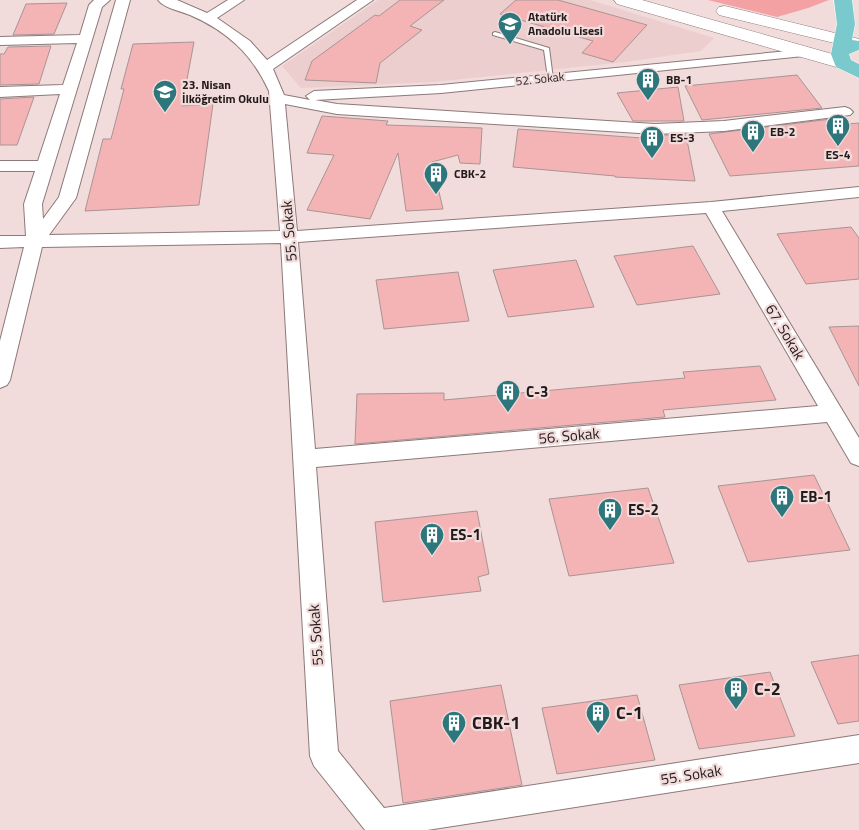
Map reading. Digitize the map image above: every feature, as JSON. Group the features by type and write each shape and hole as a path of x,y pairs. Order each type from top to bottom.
{"main road":[{"path":"623,0 804,52 851,52"},
{"path":"683,0 851,52"},
{"path":"843,0 851,52"}],"street":[{"path":"0,380 4,346 35,240 33,204 96,5 103,0"},
{"path":"35,240 67,198 123,0"},
{"name":"55. Sokak","path":"165,0 210,17 241,40 265,68 276,98 289,238 324,756 378,823 859,749"},
{"path":"210,17 237,0"},
{"path":"265,68 366,0"},
{"path":"0,41 85,40"},
{"name":"52. Sokak","path":"276,98 441,89 804,52"},
{"path":"0,92 69,89"},
{"path":"276,98 337,109 655,129 724,126 845,112"},
{"path":"0,166 45,166"},
{"path":"0,242 35,240 289,238 711,207 859,192"},
{"name":"67. Sokak","path":"711,207 859,457"},
{"name":"56. Sokak","path":"305,459 833,413"}],"lane":[{"path":"495,34 547,49 551,78"}],"shaded area":[{"name":"Atatürk Anadolu Lisesi","path":"378,0 590,0 714,38 701,51 625,62 433,82 301,88 282,66"},
{"path":"708,0 829,0 777,17"}],"building":[{"path":"400,0 444,0 410,26 422,30 380,63 376,83 305,80 312,61 375,15 379,16"},
{"name":"Atatürk Anadolu Lisesi","path":"516,0 558,0 647,25 613,62 582,53 593,41 500,14"},
{"path":"67,3 54,34 13,35 26,4"},
{"path":"194,42 182,106 213,104 199,205 85,211 103,139 111,139 124,89 121,89 133,44"},
{"path":"51,46 39,84 0,85 0,54 4,54 8,47"},
{"path":"797,75 822,108 702,120 685,86"},
{"name":"BB-1","path":"678,87 684,121 633,121 617,93"},
{"path":"34,97 17,145 0,145 0,99"},
{"path":"322,116 388,121 386,125 482,128 480,164 460,163 458,155 432,162 443,209 406,211 398,153 370,219 307,210 334,155 307,153"},
{"path":"831,119 835,125 859,123 859,166 730,176 709,134"},
{"path":"518,129 642,138 641,135 686,135 695,181 615,177 513,167"},
{"path":"851,227 859,238 859,279 806,284 777,234"},
{"path":"693,246 720,294 637,305 614,256"},
{"path":"576,260 594,307 508,317 493,270"},
{"path":"458,272 469,321 384,329 376,280"},
{"path":"859,326 859,386 829,327"},
{"path":"760,366 776,400 663,410 665,417 355,444 357,394 444,393 444,400 685,378 683,372"},
{"name":"EB-1","path":"814,475 850,550 748,562 718,486"},
{"name":"ES-2","path":"648,488 674,563 569,576 549,499"},
{"name":"ES-1","path":"477,511 489,574 478,577 481,591 383,602 375,522"},
{"path":"859,655 859,721 838,724 811,662"},
{"name":"C-2","path":"770,672 795,736 699,749 679,685"},
{"name":"CBK-1","path":"501,685 522,785 403,803 390,701"},
{"name":"C-1","path":"637,695 655,760 557,774 542,708"}],"place":[{"name":"Atatürk Anadolu Lisesi","path":"510,45"},
{"name":"BB-1","path":"648,101"},
{"name":"23. Nisan İlköğretim Okulu","path":"165,113"},
{"name":"ES-4","path":"838,147"},
{"name":"EB-2","path":"753,153"},
{"name":"ES-3","path":"652,159"},
{"name":"CBK-2","path":"436,195"},
{"name":"C-3","path":"508,413"},
{"name":"EB-1","path":"782,518"},
{"name":"ES-2","path":"610,531"},
{"name":"ES-1","path":"432,556"},
{"name":"C-2","path":"736,710"},
{"name":"C-1","path":"598,734"},
{"name":"CBK-1","path":"454,744"}]}
